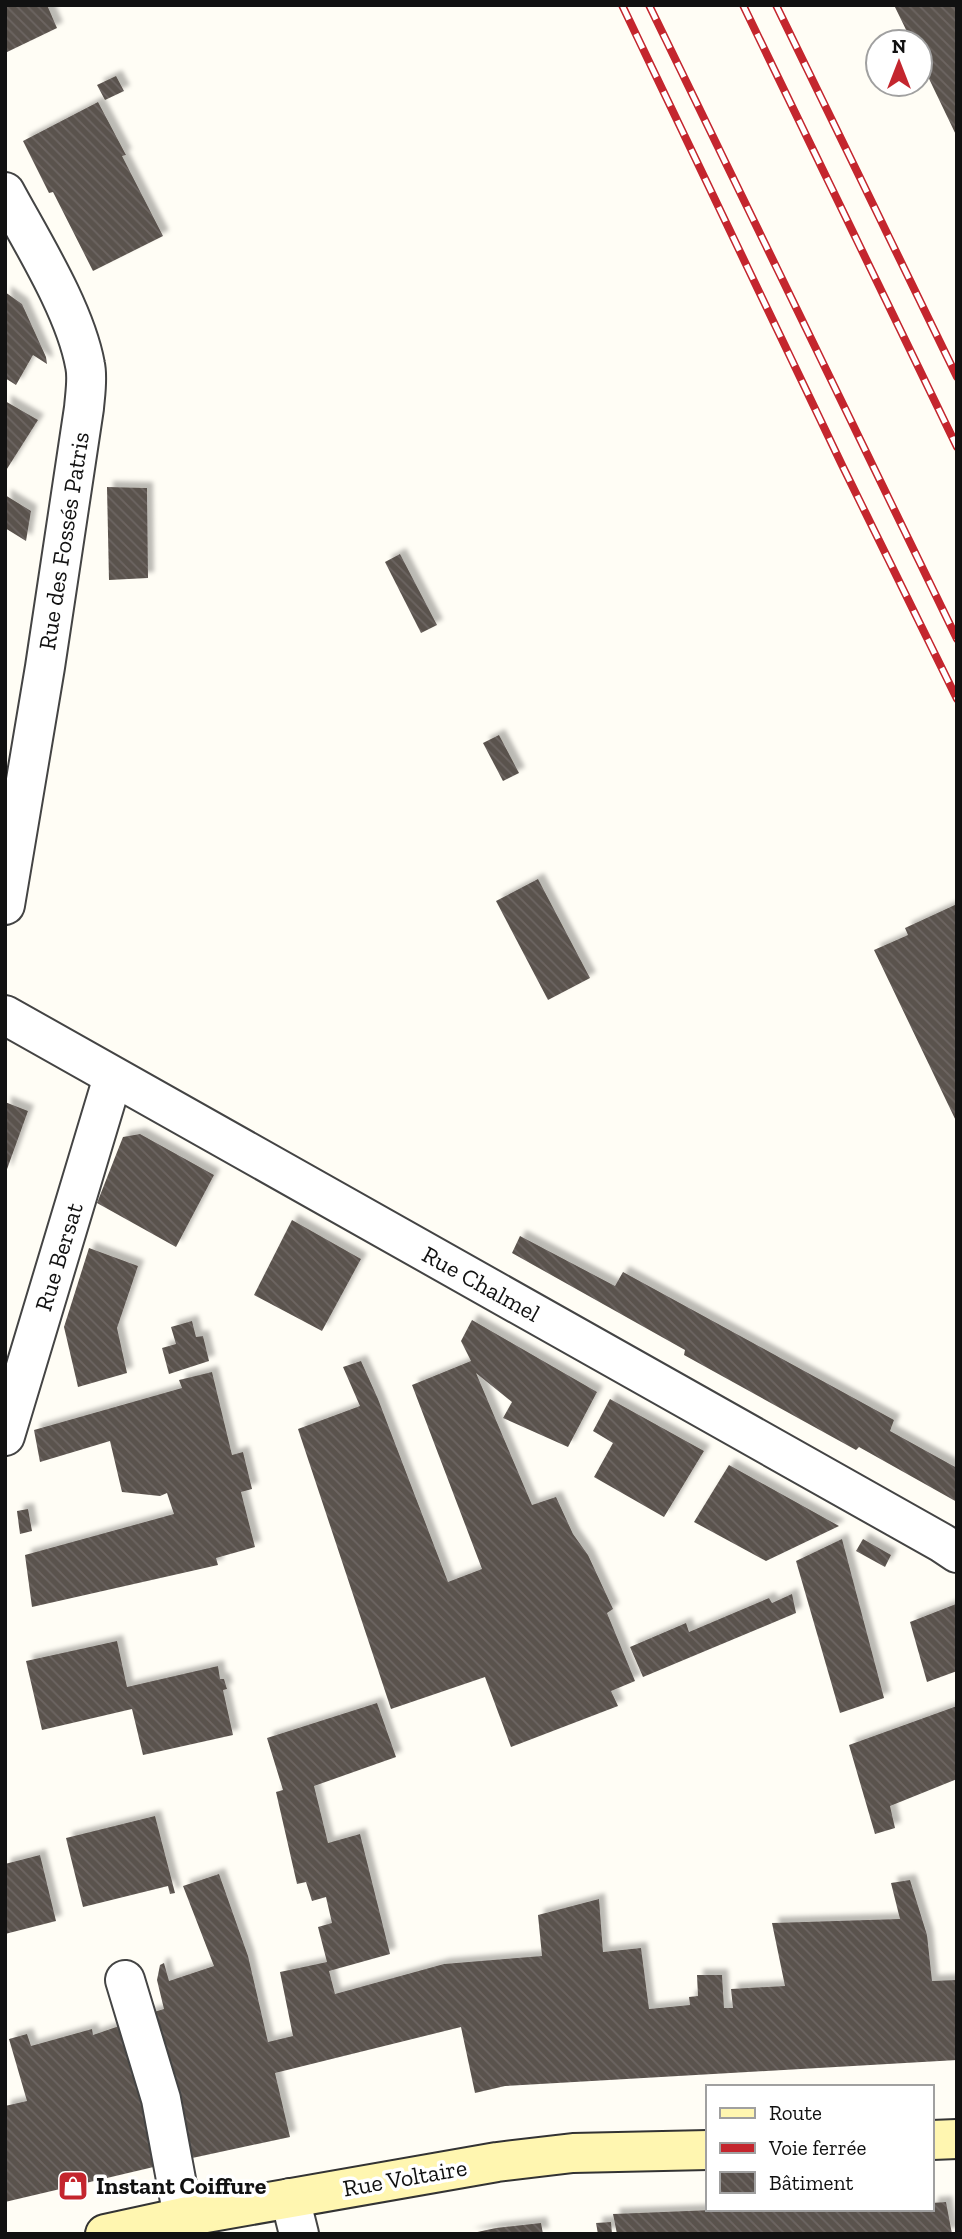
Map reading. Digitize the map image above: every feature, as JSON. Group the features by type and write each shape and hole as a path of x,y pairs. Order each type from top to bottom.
{"main road":[{"path":"934,2140 957,2139"},
{"name":"Rue Voltaire","path":"104,2234 183,2217 294,2216 535,2157 573,2153 706,2150"}],"street":[{"name":"Rue des Fossés Patris","path":"5,192 77,333 86,368 84,408 5,905"},
{"name":"Rue Chalmel","path":"5,1015 942,1542 957,1553"},
{"name":"Rue Bersat","path":"5,1436 113,1077"},
{"path":"125,1980 161,2099 183,2217"}],"building":[{"path":"5,5 47,5 57,28 5,53"},
{"path":"894,5 957,5 957,137 934,89 934,28 905,28"},
{"path":"116,76 124,91 105,100 97,85"},
{"path":"98,102 163,236 93,271 53,192 49,193 23,141"},
{"path":"5,292 22,304 47,364 33,355 16,385 5,378"},
{"path":"5,401 38,420 5,472"},
{"path":"107,487 147,488 148,578 109,580"},
{"path":"5,495 31,511 26,541 5,528"},
{"path":"400,554 437,625 421,633 385,562"},
{"path":"499,735 519,773 503,781 483,743"},
{"path":"538,879 590,978 548,1000 496,901"},
{"path":"957,904 957,1123 874,950 908,935 905,928"},
{"path":"5,1102 28,1111 6,1172 5,1172"},
{"path":"140,1134 214,1175 176,1247 97,1203 123,1137"},
{"path":"292,1220 361,1259 322,1331 254,1295"},
{"path":"520,1236 615,1286 623,1272 894,1420 890,1431 957,1468 957,1502 684,1355 685,1350 512,1253"},
{"path":"89,1248 138,1266 117,1328 127,1373 78,1387 64,1327"},
{"path":"472,1320 597,1392 568,1447 503,1418 512,1402 476,1373 532,1505 556,1497 573,1534 588,1555 613,1609 607,1613 635,1681 611,1691 618,1706 511,1747 485,1677 391,1709 298,1429 360,1406 343,1367 361,1361 448,1582 482,1569 412,1385 471,1361 461,1341"},
{"path":"192,1321 196,1337 203,1336 209,1361 169,1374 162,1348 176,1344 171,1327"},
{"path":"212,1372 232,1455 243,1452 252,1489 241,1492 255,1547 216,1558 218,1565 32,1607 25,1555 174,1514 167,1493 160,1496 122,1492 110,1441 40,1462 34,1430 182,1388 179,1380"},
{"path":"610,1399 704,1451 664,1517 594,1477 613,1443 593,1431"},
{"path":"729,1465 839,1526 766,1561 694,1522"},
{"path":"28,1509 32,1531 20,1534 17,1511"},
{"path":"842,1539 884,1698 840,1713 796,1561"},
{"path":"863,1539 891,1555 885,1567 856,1551"},
{"path":"792,1594 796,1613 643,1677 630,1647 686,1623 689,1632 769,1598 772,1603"},
{"path":"956,1604 957,1671 927,1682 910,1622"},
{"path":"117,1641 127,1687 218,1666 220,1679 224,1679 227,1689 223,1690 233,1735 143,1755 132,1709 42,1730 26,1661"},
{"path":"377,1703 396,1757 314,1786 328,1843 360,1834 390,1954 329,1971 335,1994 444,1964 542,1956 538,1915 599,1899 603,1952 641,1948 649,2009 690,2005 689,1997 698,1996 697,1975 722,1975 724,2008 733,2008 731,1989 785,1986 772,1923 900,1919 891,1883 910,1880 927,1935 932,1981 957,1980 957,2060 505,2086 475,2093 461,2027 275,2073 290,2137 183,2160 147,2014 164,2009 157,1980 160,1965 164,1963 169,1981 214,1966 183,1886 219,1874 248,1956 268,2042 293,2036 280,1972 327,1962 318,1927 332,1923 326,1897 312,1901 306,1882 297,1884 276,1792 283,1790 267,1738"},
{"path":"957,1706 957,1779 890,1806 895,1828 875,1834 849,1745"},
{"path":"155,1816 175,1893 170,1894 168,1886 83,1907 66,1838"},
{"path":"40,1855 56,1921 5,1934 5,1864"},
{"path":"128,2023 162,2165 5,2202 5,2106 27,2101 9,2039 27,2034 31,2046 92,2029 93,2035"},
{"path":"946,2202 952,2234 617,2234 613,2214 706,2210 934,2211 934,2203"},
{"path":"611,2222 612,2234 598,2234 596,2223"},
{"path":"541,2223 543,2234 468,2234 496,2228"}],"railway":[{"path":"622,5 957,699"},
{"path":"649,5 957,639"},
{"path":"743,5 957,447"},
{"path":"776,5 957,377"}],"place":[{"name":"Instant Coiffure","path":"73,2186"}]}
